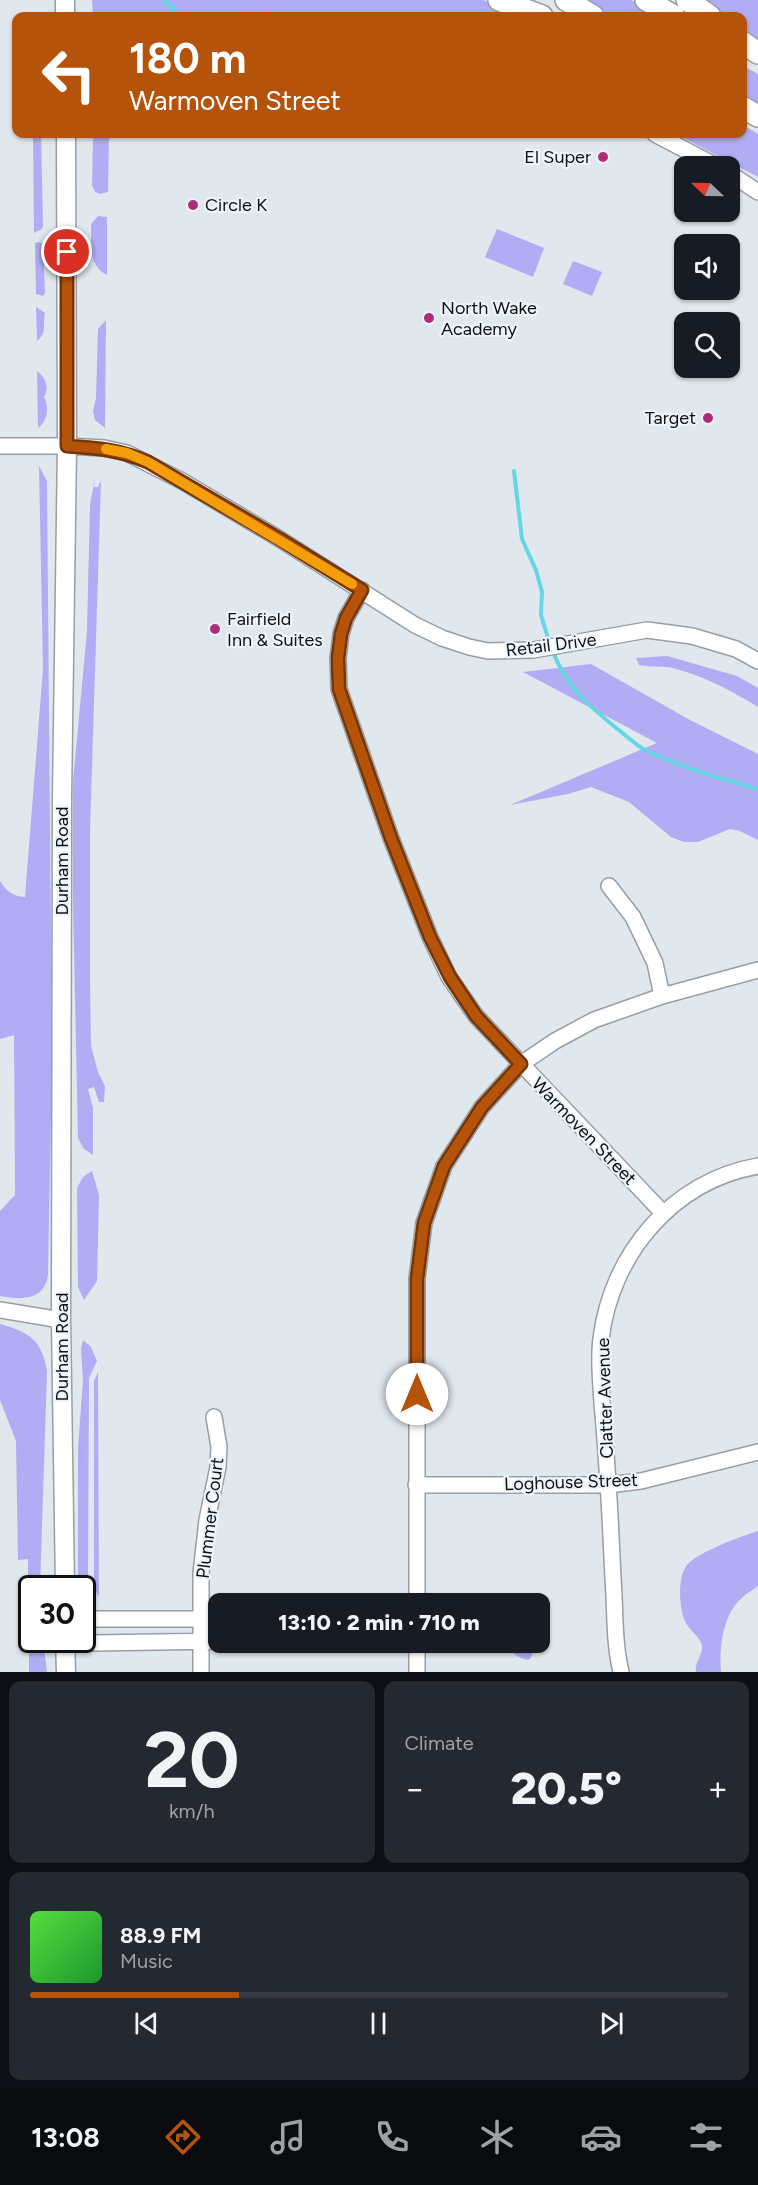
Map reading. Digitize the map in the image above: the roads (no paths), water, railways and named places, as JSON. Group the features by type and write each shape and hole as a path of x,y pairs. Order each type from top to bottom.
{"highway":[{"path":"499,0 531,12"},
{"path":"567,0 586,12"},
{"path":"646,0 667,12"},
{"path":"687,0 704,12"}],"main road":[{"name":"Durham Road","path":"65,1575 61,1320 62,787 67,446 66,138"},
{"path":"65,1653 66,1672"}],"street":[{"path":"663,138 697,156"},
{"path":"740,180 758,192"},
{"name":"Retail Drive","path":"0,446 104,448 127,453 148,462 278,538 415,626 442,638 488,651 533,650 647,630 692,636 736,649 758,661"},
{"name":"Warmoven Street","path":"362,590 346,618 341,634 338,658 339,689 391,838 430,937 450,977 476,1016 663,1213"},
{"path":"609,886 633,917 655,963 662,996"},
{"path":"417,1593 417,1279 424,1223 444,1166 482,1107 521,1064 555,1041 594,1020 662,996 758,970"},
{"name":"Clatter Avenue","path":"621,1672 614,1620 600,1356 606,1312 627,1258 641,1237 663,1213 701,1186 746,1168 758,1166"},
{"path":"0,1310 61,1320"},
{"name":"Plummer Court","path":"201,1672 201,1573 207,1520 219,1467 219,1447 214,1417"},
{"name":"Loghouse Street","path":"416,1485 608,1485 641,1481 758,1452"},
{"path":"96,1619 208,1619"},
{"path":"96,1643 208,1641"},
{"path":"417,1653 417,1672"}],"waterway":[{"path":"164,0 177,12"},
{"path":"514,471 522,539 536,570 542,592 541,615 550,645"},
{"path":"553,652 565,676 581,696 599,714 642,748 715,777 758,789"}],"place":[{"name":"El Super","path":"603,157"},
{"name":"Circle K","path":"193,205"},
{"name":"North Wake Academy","path":"429,318"},
{"name":"Target","path":"708,418"},
{"name":"Fairfield Inn & Suites","path":"215,629"}]}
